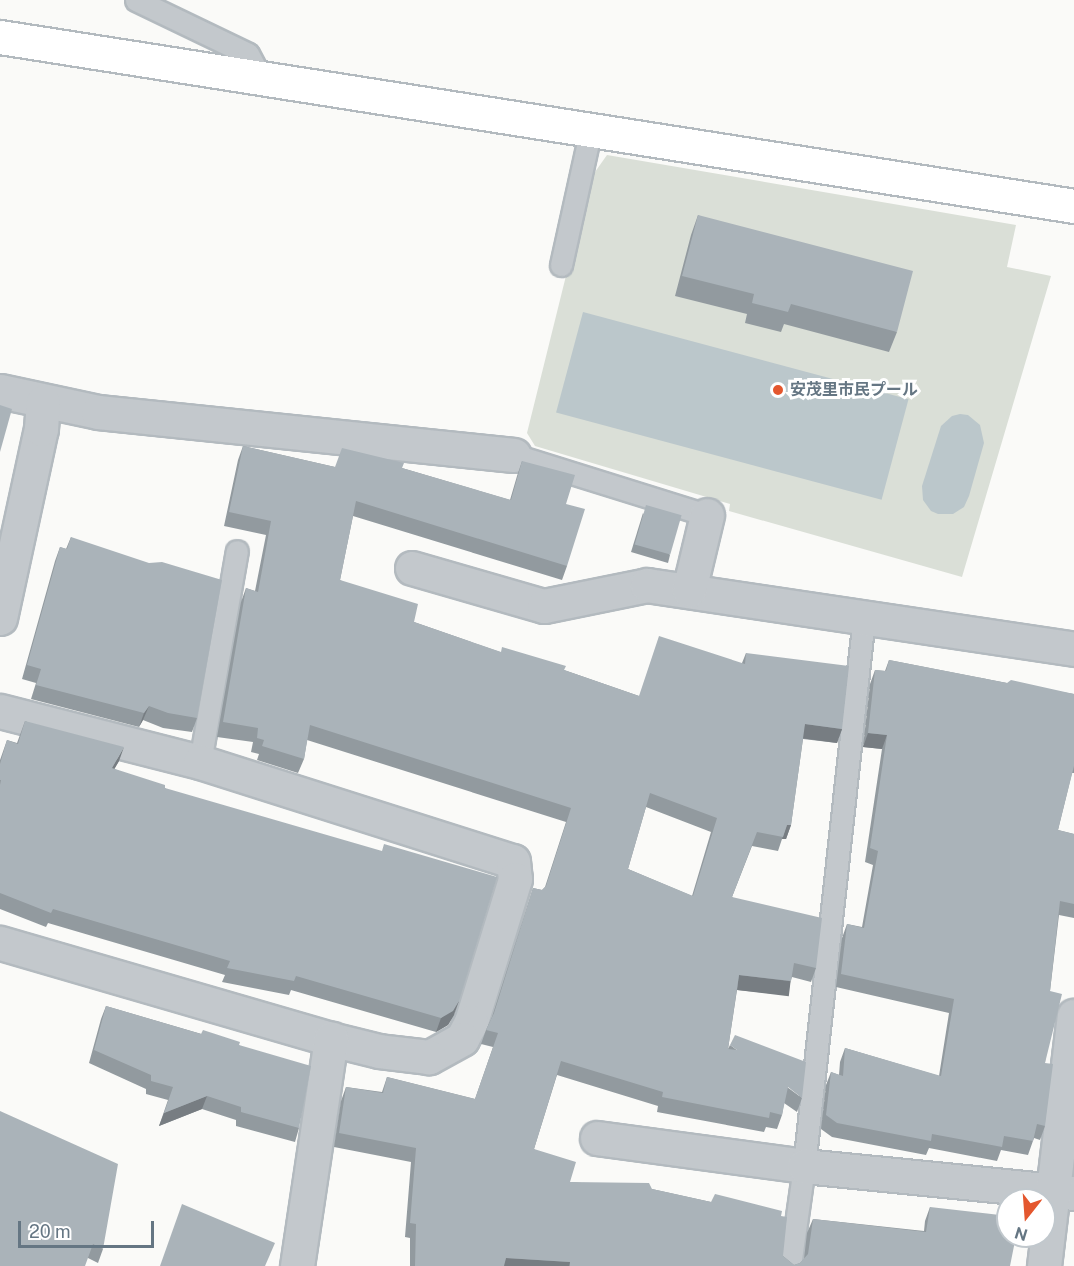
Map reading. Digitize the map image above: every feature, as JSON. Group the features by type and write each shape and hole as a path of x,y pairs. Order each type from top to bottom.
{"street":[{"path":"0,37 591,128 1074,206"},
{"path":"0,391 98,412 514,455"},
{"path":"0,618 41,429 43,402"},
{"path":"689,590 707,515"},
{"path":"412,568 544,606 647,585 1074,649"},
{"path":"0,711 200,762 513,861 515,879 471,1022 462,1039 429,1057 379,1051 331,1040 0,943"},
{"path":"1044,1266 1063,1191 1074,1016"},
{"path":"297,1266 331,1040"},
{"path":"597,1138 804,1166 1063,1191"}],"lane":[{"path":"136,0 248,54 261,78"},
{"path":"561,265 591,128"},
{"path":"514,455 707,515"},
{"path":"200,762 237,551"},
{"path":"790,1266 804,1166 864,617"}],"shaded area":[{"name":"安茂里市民プール","path":"607,155 1016,225 1007,267 1051,276 962,577 729,511 730,504 535,446 527,433 590,179"},
{"path":"583,312 909,399 882,500 556,412"},
{"path":"968,415 980,425 984,443 964,507 953,514 938,514 931,511 923,500 922,486 941,426 952,416"}],"building":[{"path":"698,215 913,271 897,332 791,304 788,312 752,303 754,294 682,276"},
{"path":"0,405 12,409 0,452"},
{"path":"243,446 335,467 342,448 404,463 402,468 511,500 522,461 575,475 566,504 585,509 567,566 356,501 340,580 418,604 414,622 501,652 502,647 566,666 564,670 639,696 659,636 745,664 746,653 849,666 842,729 805,724 791,825 787,825 783,837 757,832 732,897 822,918 816,968 794,963 791,981 739,975 728,1049 737,1050 730,1045 735,1035 806,1062 802,1098 788,1087 782,1115 770,1112 769,1118 662,1097 663,1092 561,1061 534,1149 576,1162 570,1182 649,1183 652,1189 711,1202 715,1194 782,1211 781,1216 787,1217 783,1256 794,1265 800,1263 808,1254 813,1219 926,1232 930,1207 996,1215 996,1248 1014,1248 1010,1266 570,1266 570,1262 506,1258 504,1266 415,1266 416,1224 410,1223 416,1148 339,1133 346,1087 383,1093 387,1077 475,1099 498,1033 486,1030 494,1013 533,888 542,890 546,886 571,808 310,725 304,759 262,746 264,740 257,738 258,728 223,722 246,588 258,592 271,521 229,512","holes":["650,793 717,818 693,896 628,869"]},
{"path":"646,505 682,515 670,555 635,544"},
{"path":"71,537 149,563 162,562 222,580 197,718 168,713 149,706 144,713 36,685 41,669 27,665 60,547 67,549"},
{"path":"889,660 1007,683 1011,680 1074,694 1074,766 1058,830 1074,834 1074,904 1060,901 1050,991 1062,994 1045,1063 1053,1064 1045,1126 1037,1124 1033,1141 1004,1136 1002,1147 932,1134 931,1141 837,1123 826,1115 831,1072 843,1076 845,1048 941,1076 954,999 841,974 847,924 864,928 878,851 870,848 887,735 868,733 875,670 886,671"},
{"path":"25,721 124,747 112,768 165,785 165,788 382,851 384,844 497,877 459,1001 453,1011 441,1018 296,976 294,981 227,968 230,961 53,909 51,913 0,893 0,764 7,740 18,744"},
{"path":"106,1006 201,1034 203,1030 240,1042 239,1045 311,1066 299,1128 241,1112 241,1107 207,1096 164,1113 173,1087 151,1081 151,1075 94,1050"},
{"path":"0,1111 118,1164 103,1249 93,1244 85,1266 0,1266"},
{"path":"182,1204 275,1243 265,1266 160,1266"}],"place":[{"name":"安茂里市民プール","path":"778,390"}]}
